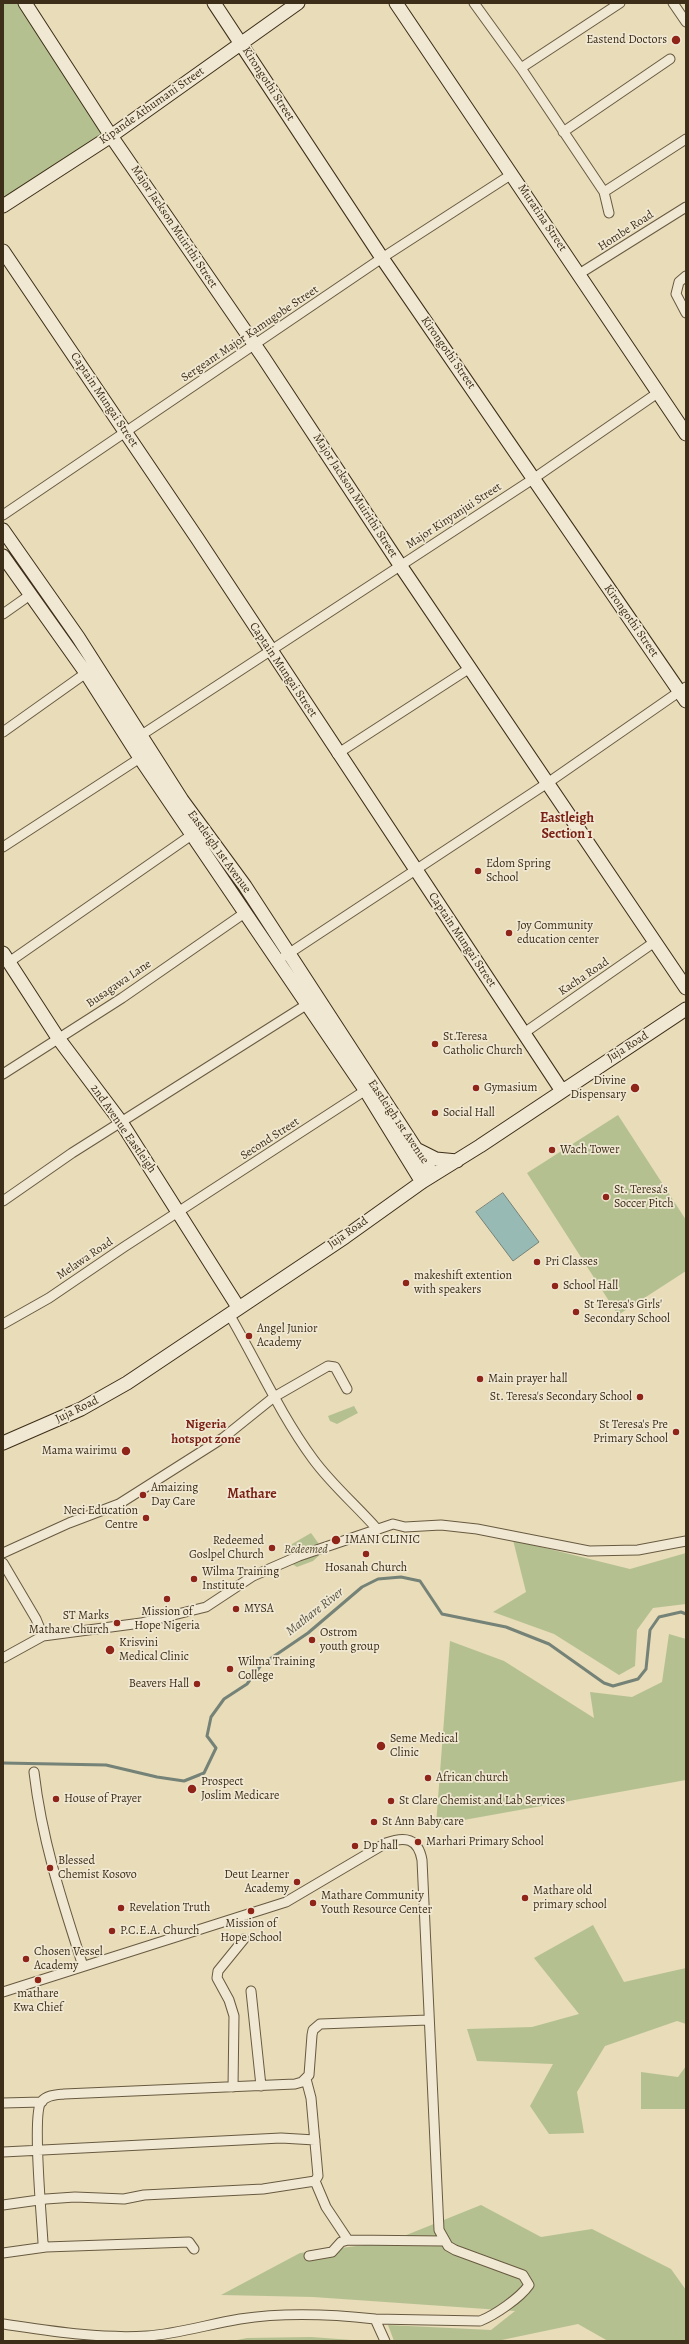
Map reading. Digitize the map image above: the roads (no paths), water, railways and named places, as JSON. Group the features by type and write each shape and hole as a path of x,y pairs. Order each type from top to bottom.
{"street":[{"name":"Major Jackson Muirithi Street","path":"25,3 111,136 255,346 400,565 549,782 686,988"},
{"name":"Kirongothi Street","path":"214,3 382,258 533,479 684,693"},
{"name":"Kipande Athumani Street","path":"3,206 111,136 298,3"},
{"name":"Muratina Street","path":"396,3 686,434"},
{"path":"474,3 521,68 604,192 609,213"},
{"path":"521,68 620,3"},
{"path":"673,3 686,22"},
{"path":"563,132 670,59"},
{"path":"604,192 686,139"},
{"name":"Sergeant Major Kamugobe Street","path":"3,515 126,434 382,258 512,174"},
{"name":"Hombe Road","path":"578,274 686,207"},
{"name":"Captain Mungai Street","path":"3,251 562,1090"},
{"path":"686,276 679,282 676,294 686,313"},
{"name":"Major Kinyanjui Street","path":"140,736 533,479 659,392"},
{"name":"Eastleigh 1st Avenue","path":"3,530 78,637 140,736 412,1153 433,1175"},
{"name":"Eastleigh 1st Avenue","path":"3,556 86,673 140,758 246,912 284,957 306,1005 370,1088"},
{"path":"3,614 30,595"},
{"path":"337,754 470,668"},
{"path":"3,732 86,673"},
{"path":"284,957 684,693"},
{"path":"3,847 140,758"},
{"path":"6,957 193,834"},
{"name":"Busagawa Lane","path":"3,1074 122,998 246,912"},
{"name":"Kacha Road","path":"524,1033 656,941"},
{"name":"2nd Avenue Eastleigh","path":"6,957 58,1038 121,1122 179,1212 234,1311"},
{"path":"3,1202 72,1153 306,1005"},
{"name":"Juja Road","path":"3,1443 100,1400 345,1237 422,1182 457,1161 686,1009"},
{"name":"Second Street","path":"179,1212 370,1088"},
{"path":"389,1205 407,1183 412,1153 436,1159 457,1161"},
{"name":"Eastleigh 1st Avenue","path":"412,1153 422,1182"},
{"name":"Melawa Road","path":"3,1324 50,1298 111,1255 179,1212"},
{"path":"234,1311 274,1397 312,1458 325,1475 377,1529"},
{"path":"3,1553 69,1523 119,1504 223,1438 274,1397 333,1366 347,1389"},
{"path":"3,1658 43,1636 141,1623 206,1606 254,1576 299,1556 393,1524 405,1527 441,1525 503,1534 589,1551 638,1550 686,1541"},
{"path":"3,1563 36,1619 43,1636"},
{"path":"34,1772 39,1815 51,1864 83,1966"},
{"path":"3,1992 286,1902 376,1847 394,1840 414,1842 418,1845 422,1860 428,2020 439,2230 445,2241 455,2250 523,2274 529,2285 520,2296 494,2316 480,2321 285,2314 240,2319 146,2336 80,2334 3,2324"},
{"path":"233,2087 234,2016 229,2000 217,1978 218,1971 244,1939"},
{"path":"251,1991 261,2086"},
{"path":"315,2181 318,2176 315,2140 311,2098 306,2079 310,2070 313,2030 320,2024 428,2020"},
{"path":"46,2247 44,2243 40,2201 38,2113 42,2102 48,2096 64,2094 295,2084 306,2079"},
{"path":"3,2103 42,2102"},
{"path":"3,2152 280,2138 315,2140"},
{"path":"315,2181 326,2207 348,2240"},
{"path":"3,2205 75,2197 124,2199 144,2195 263,2189 315,2181"},
{"path":"308,2256 332,2252 341,2242 348,2240 445,2241"},
{"path":"3,2253 46,2247 189,2242 194,2249"},
{"path":"375,2318 385,2341"}],"water":[{"path":"503,1193 539,1242 513,1261 476,1212"}],"waterway":[{"name":"Mathare River","path":"3,1763 106,1765 157,1777 184,1781 204,1773 216,1748 207,1736 211,1717 224,1699 247,1684 261,1665 308,1633 362,1587 378,1579 401,1577 420,1581 442,1614 506,1627 549,1644 604,1683 613,1686 638,1679 646,1669 650,1630 659,1617 681,1612 686,1614"}],"place":[{"name":"Eastend Doctors","path":"676,40"},
{"name":"Edom Spring School","path":"478,871"},
{"name":"Joy Community education center","path":"509,933"},
{"name":"St.Teresa Catholic Church","path":"435,1044"},
{"name":"Gymasium","path":"476,1088"},
{"name":"Divine Dispensary","path":"635,1088"},
{"name":"Social Hall","path":"435,1113"},
{"name":"Wach Tower","path":"552,1150"},
{"name":"St. Teresa's Soccer Pitch","path":"606,1197"},
{"name":"Pri Classes","path":"537,1262"},
{"name":"makeshift extention with speakers","path":"406,1283"},
{"name":"School Hall","path":"555,1286"},
{"name":"St Teresa's Girls' Secondary School","path":"576,1312"},
{"name":"Angel Junior Academy","path":"249,1336"},
{"name":"Main prayer hall","path":"480,1379"},
{"name":"St. Teresa's Secondary School","path":"640,1397"},
{"name":"St Teresa's Pre Primary School","path":"676,1432"},
{"name":"Mama wairimu","path":"126,1451"},
{"name":"Amaizing Day Care","path":"143,1495"},
{"name":"Neci Education Centre","path":"146,1518"},
{"name":"IMANI CLINIC","path":"336,1540"},
{"name":"Redeemed Goslpel Church","path":"272,1548"},
{"name":"Hosanah Church","path":"366,1554"},
{"name":"Wilma Training Institute","path":"194,1579"},
{"name":"Mission of Hope Nigeria","path":"167,1599"},
{"name":"MYSA","path":"236,1609"},
{"name":"ST Marks Mathare Church","path":"117,1623"},
{"name":"Ostrom youth group","path":"312,1640"},
{"name":"Krisvini Medical Clinic","path":"110,1650"},
{"name":"Wilma Training College","path":"230,1669"},
{"name":"Beavers Hall","path":"197,1684"},
{"name":"Seme Medical Clinic","path":"381,1746"},
{"name":"African church","path":"428,1778"},
{"name":"Prospect Joslim Medicare","path":"192,1789"},
{"name":"House of Prayer","path":"56,1799"},
{"name":"St Clare Chemist and Lab Services","path":"391,1801"},
{"name":"St Ann Baby care","path":"374,1822"},
{"name":"Marhari Primary School","path":"418,1842"},
{"name":"Dp hall","path":"355,1846"},
{"name":"Blessed Chemist Kosovo","path":"50,1868"},
{"name":"Deut Learner Academy","path":"297,1882"},
{"name":"Mathare old primary school","path":"525,1898"},
{"name":"Mathare Community Youth Resource Center","path":"313,1903"},
{"name":"Revelation Truth","path":"121,1908"},
{"name":"Mission of Hope School","path":"251,1911"},
{"name":"P.C.E.A. Church","path":"112,1931"},
{"name":"Chosen Vessel Academy","path":"26,1959"},
{"name":"mathare Kwa Chief","path":"38,1980"}],"district":[{"name":"Eastleigh Section 1","path":"567,828"},
{"name":"Nigeria hotspot zone","path":"206,1432"},
{"name":"Mathare","path":"252,1495"}],"park label":[{"name":"Redeemed","path":"306,1550"}]}
